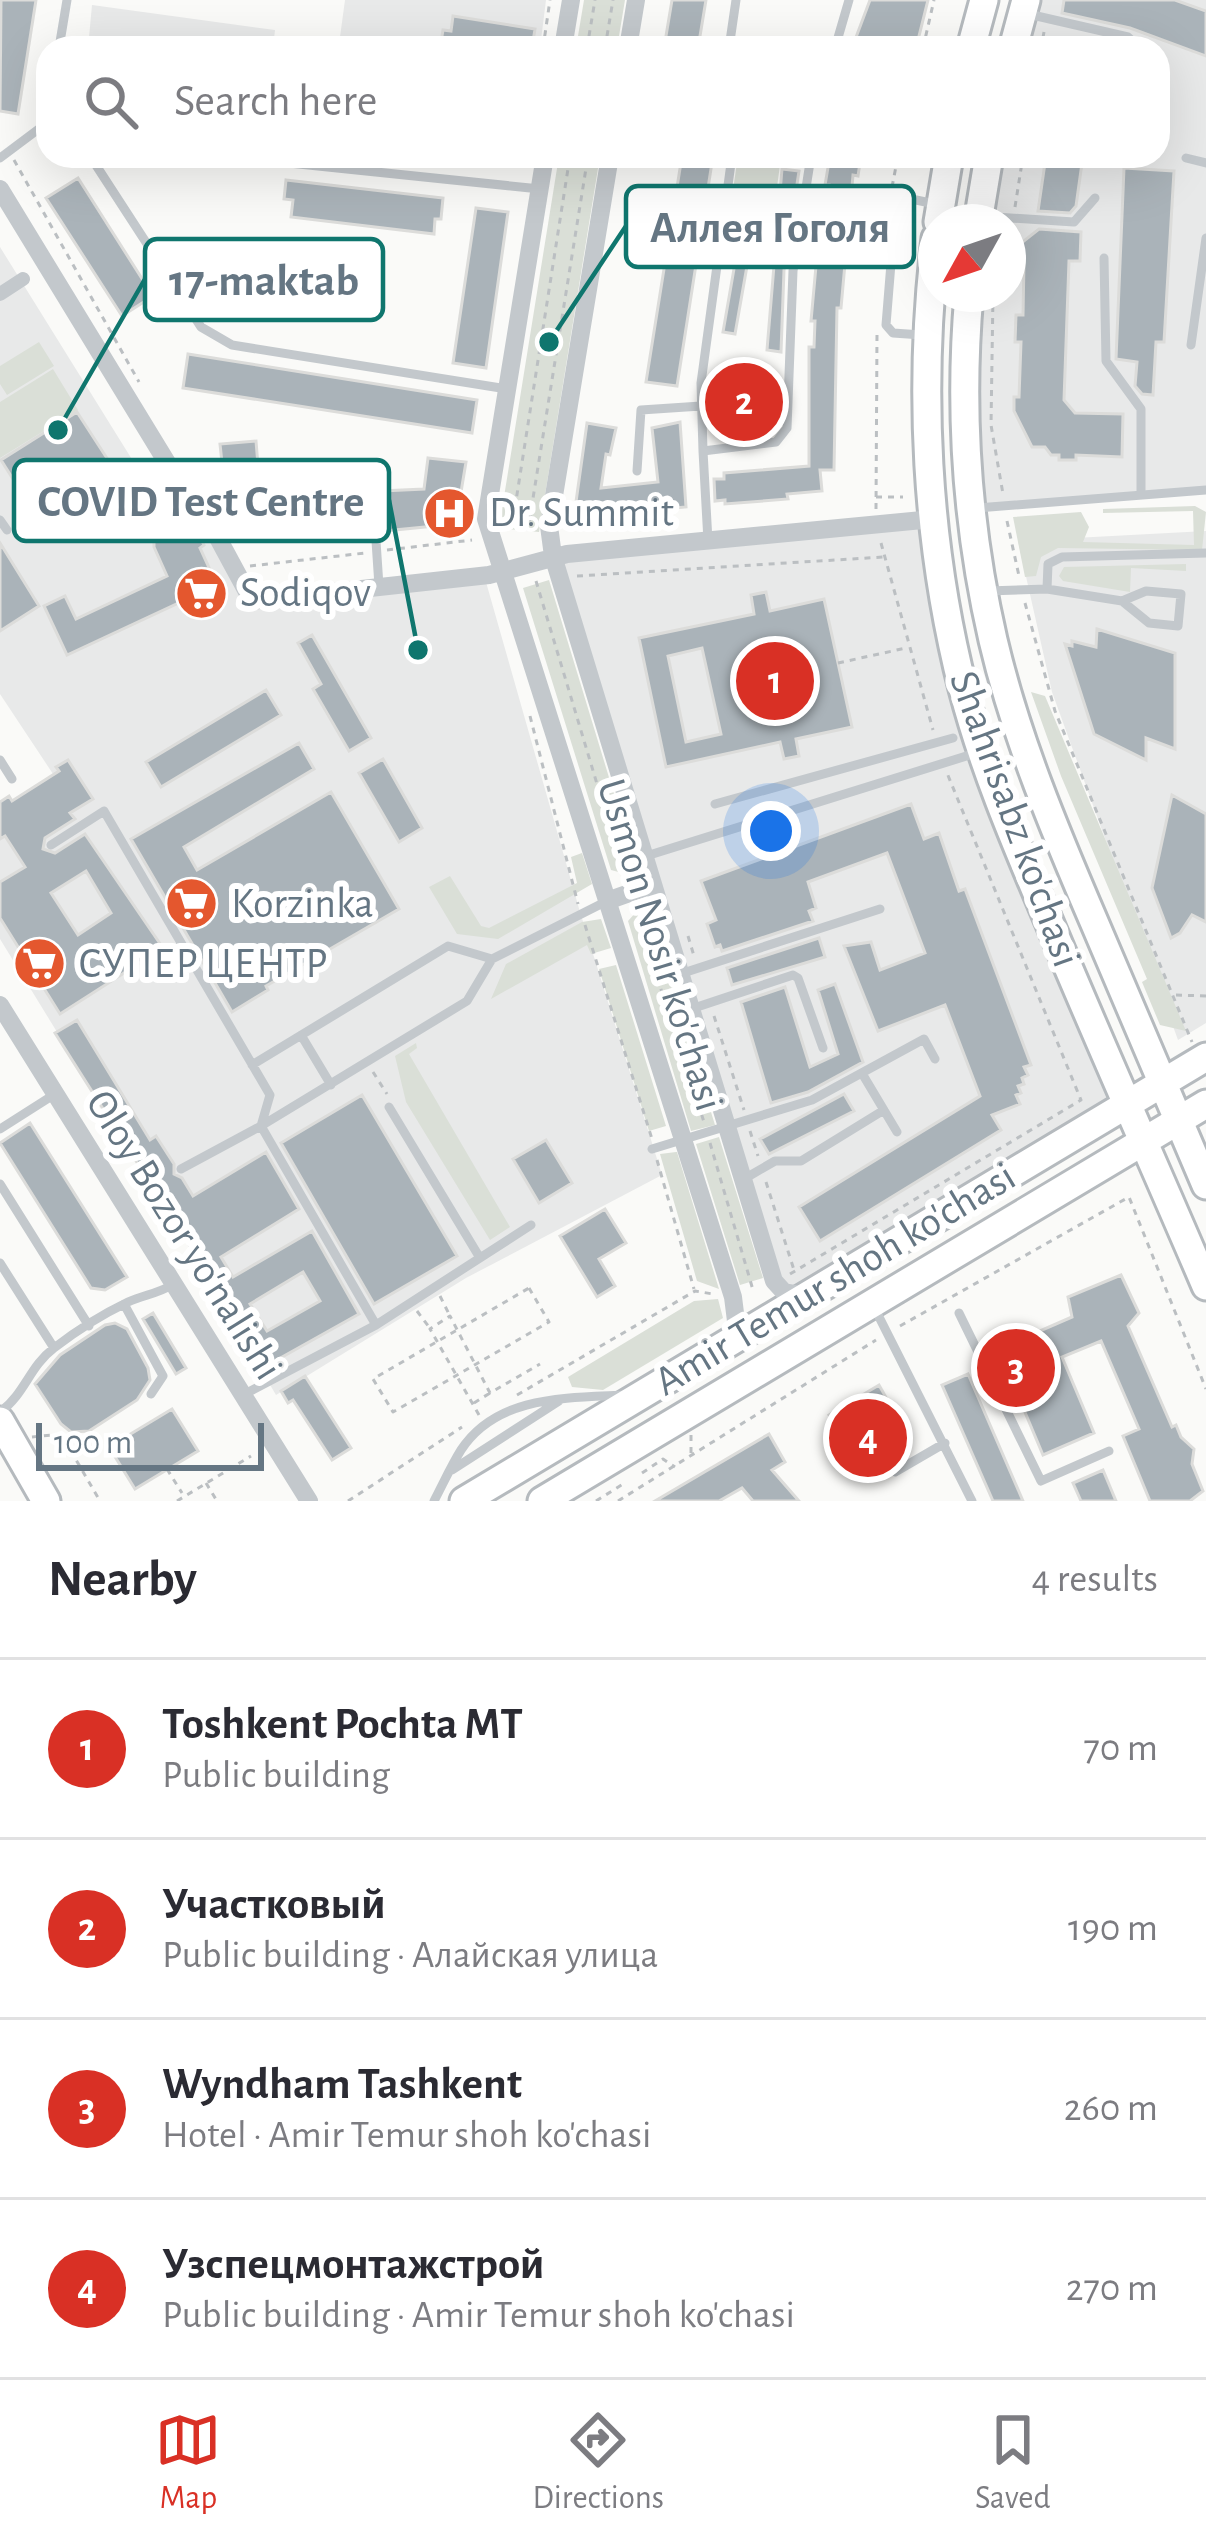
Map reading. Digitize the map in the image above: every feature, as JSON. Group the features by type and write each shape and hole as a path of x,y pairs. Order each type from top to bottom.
{"main road":[{"path":"974,36 984,0"},
{"path":"1016,36 1024,6"},
{"path":"941,204 947,168"},
{"path":"981,204 987,168"},
{"name":"Shahrisabz ko'chasi","path":"930,312 933,519 946,610 982,752 1206,1286"},
{"name":"Shahrisabz ko'chasi","path":"968,312 965,399 971,508 1002,676 1031,767 1206,1185"},
{"name":"Amir Temur shoh ko'chasi","path":"464,1501 730,1342 800,1284 892,1244 1162,1083 1200,1052"},
{"name":"Amir Temur shoh ko'chasi","path":"554,1498 1206,1104"},
{"path":"892,1244 913,1280"},
{"path":"4,1424 46,1501"}],"street":[{"path":"565,36 571,0"},
{"path":"630,36 636,0"},
{"name":"Usmon Nosir ko'chasi","path":"543,168 486,519 733,1297 736,1321 730,1342"},
{"name":"Usmon Nosir ko'chasi","path":"608,168 549,526 652,885 689,971 738,1125 744,1179 774,1281"},
{"path":"0,189 177,478 191,488 247,600 504,572 560,555 933,519"},
{"path":"0,294 22,279"},
{"path":"607,901 652,885"},
{"name":"Oloy Bozor yo'nalishi","path":"0,1005 309,1501"},
{"path":"774,1281 784,1292 800,1284"}],"lane":[{"path":"60,36 67,0"},
{"path":"731,36 736,0"},
{"path":"838,36 849,0"},
{"path":"1024,6 1125,36"},
{"path":"4,154 36,131"},
{"path":"1186,158 1206,164"},
{"path":"98,168 201,327 232,345 507,389"},
{"path":"338,168 540,189"},
{"path":"708,542 701,383 730,168"},
{"path":"703,451 776,442 787,428 794,271 809,168"},
{"path":"919,204 902,196 896,202 886,325 893,333 928,335"},
{"path":"1026,220 1074,222 1096,198"},
{"path":"1191,345 1206,238"},
{"path":"1104,258 1106,361 1141,409 1141,495"},
{"path":"637,471 641,410 701,406"},
{"path":"274,491 372,481 379,587"},
{"path":"971,508 1206,490"},
{"path":"1047,589 1047,567 1059,557 1206,553"},
{"path":"983,592 1021,587 1122,602 1149,622 1178,626 1181,594 1146,591 1122,602"},
{"path":"715,804 953,737"},
{"path":"644,856 982,752"},
{"path":"0,760 12,778"},
{"path":"51,844 104,811 270,1095 261,1126 376,1325"},
{"path":"181,1169 331,1085 466,1001 492,959 607,901"},
{"path":"689,971 880,908"},
{"path":"253,1065 448,946 492,959"},
{"path":"700,1006 793,975 823,1048"},
{"path":"301,1035 331,1085"},
{"path":"653,1149 812,1100 924,1039 934,1059"},
{"path":"863,1075 897,1132"},
{"path":"0,1129 55,1094"},
{"path":"389,1107 480,1258"},
{"path":"744,1179 775,1161 801,1161 884,1110"},
{"path":"0,1184 89,1325"},
{"path":"242,1396 376,1325 531,1225"},
{"path":"0,1263 54,1348"},
{"path":"4,1424 27,1384 28,1371 54,1348 124,1304 154,1296 172,1285"},
{"path":"124,1304 163,1376 151,1394"},
{"path":"872,1304 972,1501"},
{"path":"959,1312 1041,1481 1109,1451"},
{"path":"434,1501 462,1448 477,1431 522,1404 643,1394"},
{"path":"449,1473 564,1398"},
{"path":"895,1472 946,1443"}],"path":[{"path":"545,36 550,0"},
{"path":"589,36 595,0"},
{"path":"607,36 613,0"},
{"path":"926,36 934,0"},
{"path":"4,154 139,381"},
{"path":"513,522 568,168"},
{"path":"494,520 529,524 586,168"},
{"path":"1015,204 1021,168"},
{"path":"993,312 991,424 1021,587 1054,711 1200,1052"},
{"path":"876,497 903,497"},
{"path":"165,507 176,501"},
{"path":"242,567 480,539"},
{"path":"560,555 571,576 884,557"},
{"path":"512,1380 519,1393 694,1291 733,1297 753,1290 536,580"},
{"path":"838,663 908,648"},
{"path":"529,711 580,912 694,1291"},
{"path":"685,929 689,971"},
{"path":"1175,995 1206,996"},
{"path":"700,1006 738,1125 762,1168 800,1284"},
{"path":"774,1281 800,1284 1081,1100"},
{"path":"619,1501 887,1333 1129,1197 1206,1389"},
{"path":"530,1288 550,1322 393,1412 373,1379 456,1328 530,1288"},
{"path":"439,1294 490,1393"},
{"path":"348,1501 479,1417 415,1308"},
{"path":"430,1328 450,1316"},
{"path":"472,1404 540,1364"},
{"path":"757,1404 763,1411"},
{"path":"4,1424 62,1434 100,1501"},
{"path":"691,1435 691,1457"},
{"path":"177,1501 251,1456"},
{"path":"642,1473 663,1459 675,1467"},
{"path":"167,1469 184,1497"},
{"path":"206,1483 217,1501"},
{"path":"596,1501 622,1484"}],"shaded area":[{"path":"345,0 546,0 542,36 340,36"},
{"path":"584,0 625,0 619,36 578,36"},
{"path":"1026,0 1206,0 1206,490 971,509 969,312 1026,312 1026,204 981,204 987,168 1170,168 1170,36 1016,36"},
{"path":"92,5 275,30 274,36 89,36"},
{"path":"557,168 598,168 539,532 499,528"},
{"path":"736,168 780,168 770,237 727,230"},
{"path":"0,247 156,498 187,482 257,599 484,575 580,912 662,1175 466,1278 276,1395 133,1151 139,1122 77,1021 57,1032 0,939 0,817 57,780 0,694"},
{"path":"39,342 54,366 7,395 0,384 0,366"},
{"path":"53,369 78,410 0,458 0,402"},
{"path":"1195,506 1206,512 1202,550 1058,548 1041,557 1036,576 1025,577 1013,517 1081,512 1089,527 1083,542 1194,545 1193,511 1103,513 1103,509"},
{"path":"933,519 963,687 1127,1104 806,1296 784,1292 553,556"},
{"path":"1206,531 1206,1023 1178,1040 1052,692 1018,541"},
{"path":"1186,564 1186,571 1131,568 1130,592 1063,581 1059,576 1064,567"},
{"path":"549,580 635,863 626,874 611,870 523,588"},
{"path":"1031,692 1045,696 1186,1031 1160,1025 1142,982 1147,979 1061,776"},
{"path":"582,853 592,884 498,939 457,934 429,887 450,876 481,926 489,928 577,883 571,857"},
{"path":"637,911 650,914 715,1125 691,1131 628,921"},
{"path":"601,919 611,948 591,954 587,945 491,999 506,964 582,922"},
{"path":"616,965 666,1126 649,1131 599,969"},
{"path":"416,1043 409,1054 510,1227 490,1240 406,1102 395,1056"},
{"path":"719,1137 763,1278 740,1285 696,1144"},
{"path":"677,1152 719,1289 697,1281 660,1154"},
{"path":"718,1299 723,1318 603,1390 572,1387 568,1377 694,1301"}],"building":[{"path":"1,0 36,0 18,114 0,111"},
{"path":"672,0 706,0 700,36 666,36"},
{"path":"870,0 928,0 919,36 856,36"},
{"path":"1064,0 1175,0 1206,11 1206,56 1170,43 1170,36 1152,36 1062,13"},
{"path":"453,16 535,29 534,36 442,36 443,30 451,31"},
{"path":"680,168 711,168 677,386 646,382"},
{"path":"828,168 859,168 858,176 853,175 841,308 837,308 834,470 820,470 822,491 787,494 788,499 715,501 714,479 724,479 724,473 809,466 809,347 814,347 815,321 811,321 821,211 826,211 829,185 825,185"},
{"path":"1044,168 1081,168 1076,206 1070,213 1038,211"},
{"path":"1124,168 1174,171 1164,342 1156,342 1153,395 1142,394 1135,386 1137,362 1116,359"},
{"path":"782,169 799,171 784,270 781,352 767,350"},
{"path":"78,178 153,296 122,316 46,198"},
{"path":"286,180 443,198 441,219 435,219 434,234 291,217 293,200 284,199"},
{"path":"476,208 508,212 486,368 453,363"},
{"path":"1039,229 1081,232 1080,261 1069,261 1064,400 1075,413 1123,414 1122,457 1076,455 1076,460 1059,460 1059,455 1051,455 1045,447 1032,447 1014,411 1021,342 1015,342 1016,315 1026,312 1026,239"},
{"path":"735,263 747,266 735,334 723,332"},
{"path":"188,354 477,400 472,433 183,388"},
{"path":"750,389 752,426 714,428 712,391"},
{"path":"77,412 112,466 35,514 1,460"},
{"path":"680,422 686,507 582,516 575,509 587,423 616,428 601,488 658,482 652,428"},
{"path":"256,441 261,502 363,491 366,526 234,540 220,444"},
{"path":"428,458 466,462 458,510 435,526 384,531 382,491 424,489"},
{"path":"182,501 217,585 67,655 44,606 65,596 76,619 167,576 154,547 154,519"},
{"path":"0,543 39,606 0,631"},
{"path":"766,592 770,611 824,599 852,727 796,739 799,756 784,759 780,742 666,767 639,638 754,614 751,595","holes":["702,648 721,734 686,742 668,656"]},
{"path":"1097,629 1175,653 1175,749 1146,738 1146,760 1094,734 1065,644 1072,646 1072,641 1096,647"},
{"path":"312,635 371,738 349,751 313,689 321,684 298,643"},
{"path":"266,690 281,715 161,787 146,762"},
{"path":"299,743 314,769 184,847 197,870 331,792 399,909 266,986 268,990 232,1012 131,839"},
{"path":"383,759 422,828 399,842 359,773"},
{"path":"68,760 93,799 70,813 75,819 45,838 43,849 55,853 85,834 163,948 60,1014 0,918 0,882 25,867 5,836 0,839 0,802 9,796 12,801 59,771 56,767","holes":["86,871 111,913 78,935 51,893"]},
{"path":"1172,795 1206,814 1206,922 1192,915 1171,938 1152,888"},
{"path":"911,804 924,839 939,833 959,891 965,889 1031,1065 1024,1067 1028,1075 1018,1086 1020,1104 992,1115 1001,1130 820,1241 799,1207 980,1096 945,1005 878,1031 844,946 871,942 880,970 925,953 887,853 808,882 816,908 809,911 813,921 722,951 720,945 715,947 707,924 716,920 701,881"},
{"path":"819,938 825,957 732,985 727,968"},
{"path":"835,984 863,1062 808,1092 771,1103 741,1002 785,987 810,1067 838,1054 818,990"},
{"path":"77,1020 150,1140 156,1136 174,1164 174,1174 193,1196 266,1152 299,1209 221,1257 233,1277 312,1231 359,1314 266,1366 55,1033","holes":["303,1272 320,1301 267,1331 250,1304"]},
{"path":"844,1094 854,1111 769,1154 760,1139"},
{"path":"362,1095 457,1256 374,1304 281,1143"},
{"path":"30,1123 127,1277 105,1290 91,1288 0,1143"},
{"path":"546,1140 572,1183 539,1203 513,1159"},
{"path":"605,1209 626,1243 599,1259 615,1286 597,1297 560,1236"},
{"path":"1121,1275 1139,1313 1128,1326 1172,1427 1176,1425 1194,1449 1192,1464 1203,1491 1190,1501 1150,1501 1123,1436 1139,1429 1101,1341 1062,1357 1094,1433 1043,1455 1011,1379 1003,1383 989,1353 1072,1317 1068,1297"},
{"path":"153,1313 186,1368 176,1374 143,1319"},
{"path":"115,1323 127,1329 150,1380 137,1400 89,1431 71,1432 35,1384 60,1355"},
{"path":"968,1374 1023,1501 993,1501 942,1385"},
{"path":"305,1376 351,1448 332,1460 293,1400 288,1403 281,1391"},
{"path":"879,1385 902,1426 852,1455 829,1415"},
{"path":"172,1409 198,1451 135,1489 109,1447"},
{"path":"769,1434 785,1462 772,1470 799,1501 753,1501 742,1488 719,1501 655,1501"},
{"path":"1103,1470 1116,1501 1081,1501 1073,1483"}],"place":[{"name":"Аллея Гоголя","path":"549,342"},
{"name":"Участковый","path":"744,402"},
{"name":"17-maktab","path":"58,430"},
{"name":"Dr. Summit","path":"450,513"},
{"name":"Sodiqov","path":"201,593"},
{"name":"COVID Test Centre","path":"418,650"},
{"name":"Toshkent Pochta MT","path":"775,681"},
{"name":"Korzinka","path":"192,904"},
{"name":"СУПЕР ЦЕНТР","path":"39,964"},
{"name":"Wyndham Tashkent","path":"1016,1368"},
{"name":"Узспецмонтажстрой","path":"868,1438"}]}
